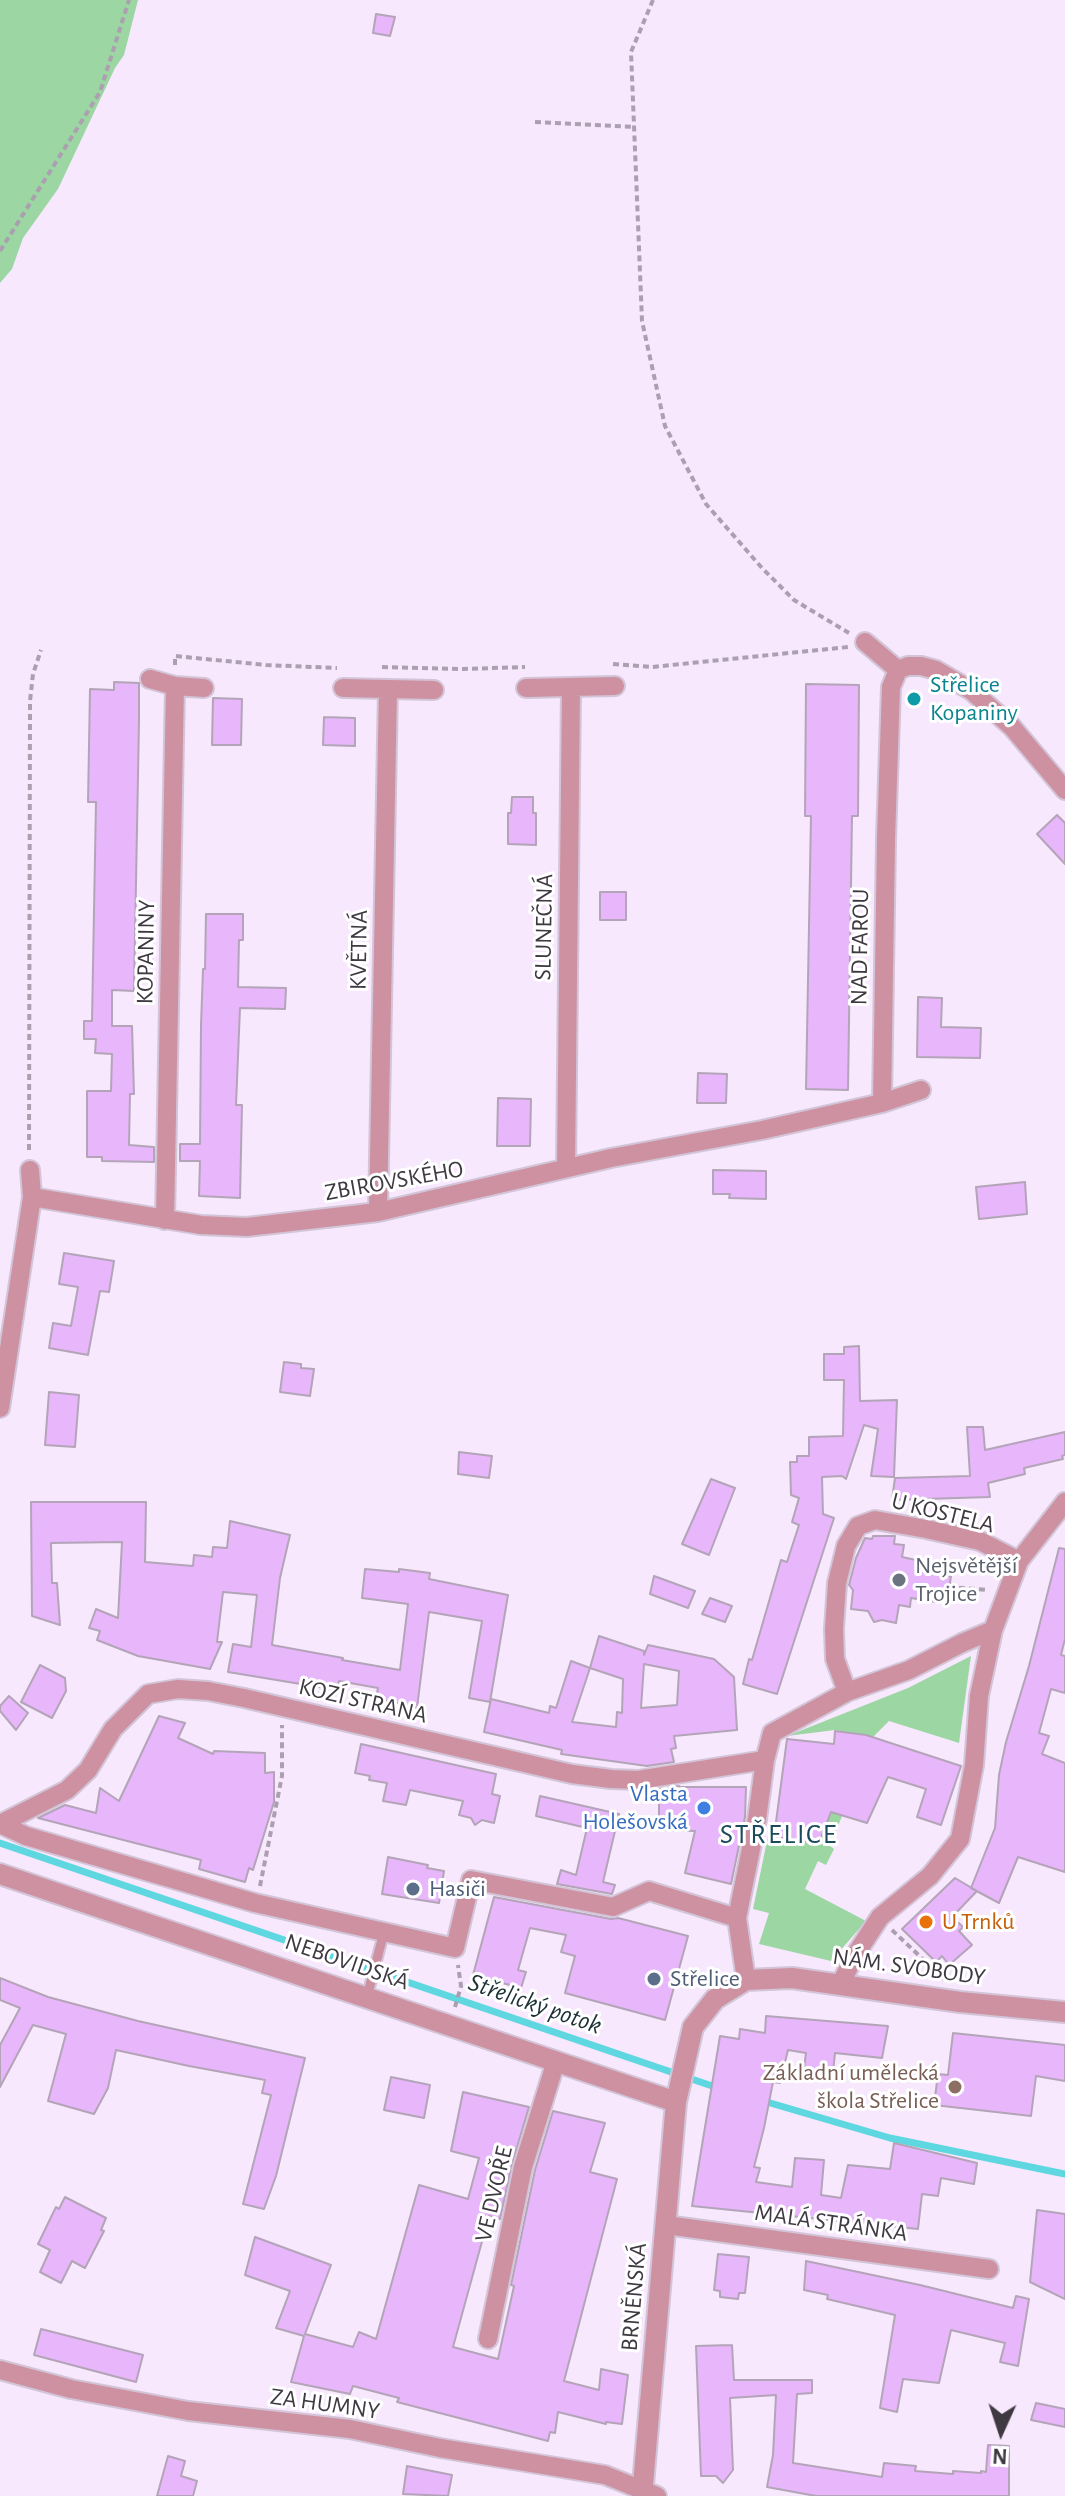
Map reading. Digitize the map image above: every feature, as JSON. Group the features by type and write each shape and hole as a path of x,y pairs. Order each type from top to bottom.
{"street":[{"path":"865,642 898,670 908,666 936,670 972,691 1012,727 1065,790"},
{"name":"NAD FAROU","path":"882,1103 890,702 891,687 898,670"},
{"path":"150,679 175,686 204,688"},
{"name":"KOPANINY","path":"165,1220 175,686"},
{"path":"526,688 615,686"},
{"name":"SLUNEČNÁ","path":"566,1168 571,687"},
{"path":"343,688 434,690"},
{"name":"KVĚTNÁ","path":"378,1212 388,689"},
{"path":"882,1103 921,1090"},
{"name":"ZBIROVSKÉHO","path":"32,1197 165,1220 247,1227 378,1212 566,1168 882,1103"},
{"path":"0,1408 32,1197 30,1170"},
{"path":"1019,1561 1065,1502"},
{"name":"U KOSTELA","path":"841,1983 880,1917 930,1876 960,1839 974,1765 979,1696 993,1630 1019,1561 980,1541 926,1529 875,1520 858,1526 846,1546 837,1583 835,1659 847,1692"},
{"path":"678,2094 693,2027 715,1999 746,1980 737,1918 772,1733 847,1692 909,1670 993,1630"},
{"name":"KOZÍ STRANA","path":"0,1824 67,1790 88,1770 113,1729 148,1694 178,1689 208,1691 572,1774 611,1779 638,1780 765,1760"},
{"path":"0,1824 26,1836 382,1941 455,1948 471,1880 613,1907 649,1891 737,1918"},
{"name":"NEBOVIDSKÁ","path":"0,1874 556,2061 678,2094"},
{"name":"NÁM. SVOBODY","path":"746,1980 792,1978 960,2002 1065,2012"},
{"name":"VE DVOŘE","path":"488,2339 523,2167 556,2061"},
{"name":"BRNĚNSKÁ","path":"647,2494 678,2094"},
{"name":"MALÁ STRÁNKA","path":"666,2225 989,2269"},
{"name":"ZA HUMNY","path":"0,2370 71,2389 188,2411 350,2429 440,2448 605,2475 647,2494"}],"lane":[{"path":"367,1997 382,1941"}],"path":[{"path":"0,251 100,92 129,0"},
{"path":"653,0 631,52 642,321 665,426 706,504 762,568 794,600 865,642"},
{"path":"535,122 634,127"},
{"path":"599,664 652,667 850,647 865,642"},
{"path":"30,1170 30,701 33,674 41,650"},
{"path":"175,686 175,656 266,665 349,668"},
{"path":"377,667 539,667"},
{"path":"949,1587 980,1590"},
{"path":"255,1903 282,1776 282,1707"},
{"path":"891,1928 946,1980"}],"green space":[{"path":"0,0 138,0 124,55 58,189 23,238 12,269 0,283"},
{"path":"971,1656 959,1743 889,1721 874,1736 830,1846 834,1849 826,1865 818,1861 805,1889 866,1921 831,1961 759,1944 769,1913 753,1909 768,1836 819,1843 861,1734 835,1730 787,1736 908,1688"}],"building":[{"path":"376,14 395,17 390,36 373,33"},
{"path":"114,682 139,683 139,721 134,991 112,990 112,1026 132,1026 134,1094 130,1094 129,1145 154,1147 154,1162 102,1161 102,1157 87,1157 87,1091 111,1091 112,1054 95,1053 96,1039 84,1039 84,1021 92,1021 96,802 88,802 90,689 114,690"},
{"path":"806,684 859,685 858,816 852,816 848,1090 806,1089 811,816 805,816"},
{"path":"213,698 242,699 241,745 212,745"},
{"path":"324,717 355,718 355,746 323,745"},
{"path":"512,797 533,797 536,845 508,844 508,813 511,813"},
{"path":"1057,815 1065,823 1065,864 1037,834"},
{"path":"600,892 626,892 626,920 600,920"},
{"path":"206,914 243,914 238,987 286,988 285,1009 240,1008 236,1105 242,1105 240,1198 199,1196 200,1161 180,1161 180,1144 200,1144"},
{"path":"918,997 942,998 941,1027 981,1028 980,1058 917,1057"},
{"path":"698,1073 727,1074 726,1103 697,1103"},
{"path":"498,1098 531,1099 530,1146 497,1146"},
{"path":"713,1170 766,1171 766,1199 729,1198 730,1194 713,1194"},
{"path":"1025,1182 1027,1214 979,1219 976,1187"},
{"path":"64,1253 114,1261 109,1292 100,1291 88,1355 49,1348 53,1323 71,1326 78,1287 59,1284"},
{"path":"859,1346 860,1401 897,1400 894,1477 871,1476 878,1429 864,1425 846,1479 842,1476 822,1477 823,1514 834,1518 777,1694 743,1684 781,1560 787,1562 799,1525 792,1522 799,1498 791,1495 790,1462 797,1462 797,1456 809,1456 809,1437 843,1436 844,1380 824,1380 824,1354 844,1354 844,1347"},
{"path":"284,1362 314,1369 310,1396 280,1392"},
{"path":"49,1392 79,1395 75,1447 45,1445"},
{"path":"967,1427 983,1427 985,1450 1065,1432 1065,1455 1063,1459 1024,1468 1025,1474 988,1483 990,1497 892,1500 895,1478 970,1476"},
{"path":"459,1452 492,1456 489,1478 458,1474"},
{"path":"711,1479 735,1488 709,1555 682,1544"},
{"path":"31,1502 146,1502 145,1562 193,1566 194,1555 212,1557 213,1547 227,1548 230,1521 290,1535 280,1578 272,1645 342,1660 400,1670 408,1604 362,1598 365,1569 430,1573 429,1579 508,1595 490,1702 469,1698 482,1621 429,1612 417,1708 376,1698 378,1688 339,1681 337,1690 228,1672 233,1644 251,1647 257,1595 223,1592 217,1642 222,1642 210,1669 138,1656 97,1640 100,1631 89,1628 96,1609 118,1618 122,1542 51,1543 52,1583 57,1583 60,1625 32,1616"},
{"name":"Nejsvětější Trojice","path":"873,1536 895,1536 894,1544 904,1545 902,1557 925,1562 925,1566 939,1568 946,1576 951,1576 948,1597 936,1602 911,1598 910,1607 899,1605 896,1623 874,1622 868,1611 851,1609 853,1590 849,1585 856,1558 865,1538 872,1539"},
{"path":"1059,1548 1065,1549 1065,1639 1061,1655 1065,1656 1065,1693 1051,1689 1039,1733 1049,1736 1042,1754 1065,1763 1065,1872 1018,1857 999,1903 971,1888 995,1828 999,1775 1006,1742"},
{"path":"654,1576 695,1591 688,1608 650,1594"},
{"path":"710,1598 732,1606 725,1622 702,1614"},
{"path":"599,1636 644,1651 644,1655 648,1645 714,1659 734,1677 737,1730 674,1736 676,1748 671,1749 674,1762 647,1766 561,1754 562,1750 484,1732 491,1699 549,1713 550,1706 556,1708 571,1661 590,1668","holes":["644,1664 679,1671 677,1705 641,1708","590,1668 623,1679 622,1713 617,1712 616,1727 572,1722"]},
{"path":"40,1665 65,1678 66,1691 52,1718 21,1702"},
{"path":"9,1696 28,1713 16,1730 0,1711 0,1706"},
{"path":"159,1716 185,1723 178,1738 213,1754 214,1751 265,1753 265,1773 274,1772 274,1802 253,1870 249,1868 245,1882 199,1869 201,1860 38,1818 65,1805 96,1813 100,1788 119,1801"},
{"path":"835,1731 866,1735 961,1766 941,1825 917,1817 926,1789 888,1777 867,1823 831,1812 819,1843 774,1837 787,1739 834,1744"},
{"path":"361,1744 496,1774 492,1794 500,1796 494,1823 482,1820 475,1825 471,1818 459,1815 463,1801 410,1790 406,1805 383,1801 387,1783 369,1780 370,1776 355,1773"},
{"path":"679,1786 746,1787 745,1817 731,1884 685,1873 695,1831 659,1830 659,1789"},
{"path":"540,1796 619,1814 603,1882 615,1885 612,1894 557,1884 561,1870 576,1875 587,1828 536,1816"},
{"path":"388,1857 444,1871 439,1903 382,1894"},
{"path":"955,1878 977,1891 952,1917 963,1927 959,1931 972,1945 949,1965 942,1956 936,1962 902,1929"},
{"path":"494,1897 618,1918 688,1936 665,2020 565,1993 575,1956 561,1952 566,1935 530,1928 518,1970 526,1972 521,1988 473,1975"},
{"path":"0,1978 48,1997 138,2021 305,2058 276,2176 264,2209 243,2204 271,2095 262,2093 265,2080 116,2050 108,2088 94,2114 48,2101 66,2034 33,2025 0,2087 0,2045 20,2008 0,2000"},
{"path":"766,2016 888,2026 882,2058 835,2053 832,2082 803,2076 806,2053 788,2050 780,2083 773,2082 754,2167 760,2168 756,2182 792,2187 795,2158 824,2160 821,2195 841,2198 848,2165 890,2169 894,2143 977,2163 974,2184 941,2178 938,2196 922,2194 918,2229 692,2206 720,2036 739,2039 740,2029 765,2033"},
{"path":"953,2033 1065,2045 1065,2081 1036,2076 1031,2116 934,2105 938,2074 948,2075"},
{"path":"391,2077 430,2085 424,2118 384,2110"},
{"path":"463,2092 529,2107 500,2219 489,2216 453,2347 498,2359 535,2170 553,2111 605,2123 590,2172 617,2179 564,2381 599,2390 601,2369 628,2375 622,2424 606,2424 558,2412 555,2433 550,2432 548,2441 397,2402 399,2398 353,2386 350,2394 291,2382 304,2336 276,2328 290,2291 245,2275 255,2237 331,2265 305,2334 353,2347 359,2332 376,2339 419,2185 468,2199 479,2158 451,2151"},
{"path":"65,2197 106,2218 101,2230 104,2231 85,2268 72,2261 61,2283 40,2272 50,2250 38,2244 56,2207 59,2209"},
{"path":"1037,2210 1065,2214 1065,2299 1030,2282"},
{"path":"718,2254 749,2257 745,2293 739,2293 738,2299 720,2297 720,2291 714,2290"},
{"path":"806,2261 1013,2308 1016,2296 1029,2299 1018,2366 1000,2362 1005,2343 951,2330 939,2383 903,2379 897,2412 880,2408 895,2315 827,2299 828,2295 804,2290"},
{"path":"41,2329 143,2355 136,2382 34,2355"},
{"path":"732,2345 734,2380 812,2380 812,2393 797,2394 793,2463 882,2477 884,2463 916,2466 915,2471 981,2473 986,2472 988,2445 1009,2446 1009,2496 816,2496 767,2487 773,2455 776,2395 730,2398 733,2470 723,2483 716,2476 701,2476 696,2346"},
{"path":"1036,2403 1065,2409 1065,2427 1031,2420"},
{"path":"168,2456 185,2461 181,2476 197,2481 193,2496 157,2496"},
{"path":"407,2466 452,2475 448,2496 403,2494"}],"waterway":[{"name":"Střelický potok","path":"0,1843 718,2088"},
{"name":"Střelický potok","path":"760,2100 890,2138 1065,2174"}],"place":[{"name":"Střelice Kopaniny","path":"914,699"},
{"name":"Nejsvětější Trojice","path":"899,1580"},
{"name":"Vlasta Holešovská","path":"704,1808"},
{"name":"Hasiči","path":"413,1889"},
{"name":"U Trnků","path":"926,1922"},
{"name":"Střelice","path":"654,1979"},
{"name":"Základní umělecká škola Střelice","path":"955,2087"}],"district":[{"name":"STŘELICE","path":"779,1835"}]}
